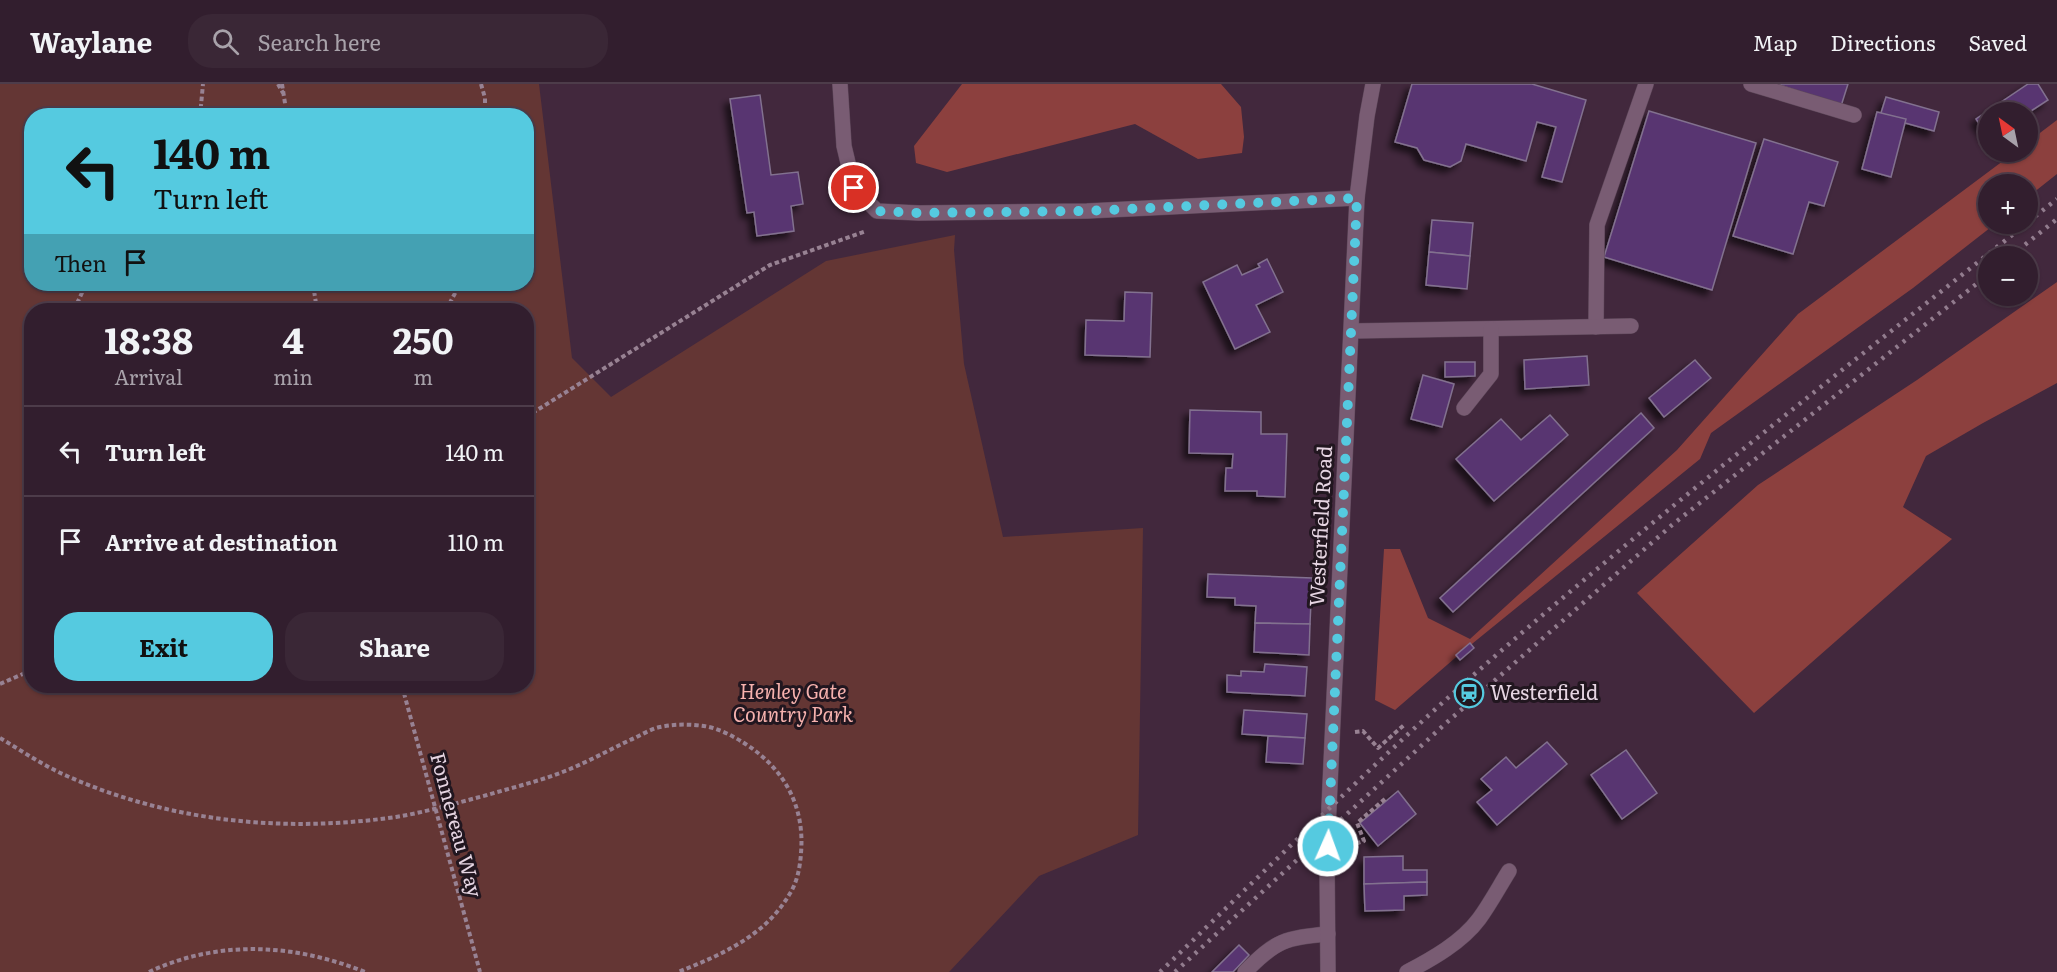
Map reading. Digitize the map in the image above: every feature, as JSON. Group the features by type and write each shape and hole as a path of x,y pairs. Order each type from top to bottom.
{"main road":[{"path":"840,84 844,146 854,188 877,211 908,213 1087,211 1357,198"},
{"name":"Westerfield Road","path":"1328,972 1329,807 1357,198 1366,116 1373,84"},
{"path":"1596,327 1597,225 1646,84"},
{"path":"1751,84 1854,115"},
{"path":"1352,331 1631,326"},
{"path":"1464,408 1491,374 1491,329"},
{"path":"1407,972 1448,948 1467,932 1478,920 1509,871"},
{"path":"1245,972 1259,957 1283,941 1293,937 1328,934"}],"path":[{"path":"201,108 203,84"},
{"path":"278,84 285,96"},
{"path":"282,84 286,108"},
{"path":"481,84 485,108"},
{"path":"534,412 770,265 876,228 908,213"},
{"path":"0,684 24,674"},
{"name":"Fonnereau Way","path":"404,693 480,972"},
{"path":"0,738 66,776 155,806 193,815 249,823 292,824 396,817 436,809 562,772 658,727 682,724 708,727 735,737 756,751 776,769 790,789 799,813 802,840 800,868 790,894 775,915 754,934 722,953 678,972"},
{"path":"1351,733 1363,731 1378,748 1404,725"},
{"path":"1349,846 1364,841 1357,823 1386,798"},
{"path":"149,972 216,951 244,948 279,949 308,954 365,972"}],"green space":[{"name":"Henley Gate Country Park","path":"0,84 539,84 572,358 611,397 826,261 955,235 954,250 964,364 1003,537 1143,528 1138,835 1039,876 949,972 0,972"}],"shaded area":[{"path":"962,84 1221,84 1241,107 1244,137 1242,153 1198,159 1135,124 947,172 916,163 914,146"},
{"path":"2057,120 2057,174 2038,189 2038,174 1986,174 2002,162 2038,162 2038,134"},
{"path":"1978,180 1978,234 1982,234 1913,288 1711,433 1700,459 1462,652 1395,710 1375,700 1384,549 1400,549 1428,618 1470,639 1677,450 1798,314"},
{"path":"2057,282 2057,383 1926,456 1903,507 1952,539 1754,713 1637,593 1758,485 1917,380 2023,306 2038,306 2038,295"}],"building":[{"path":"1412,84 1532,84 1586,100 1562,182 1542,177 1556,127 1537,122 1526,161 1466,144 1461,161 1450,167 1424,160 1417,148 1395,142"},
{"path":"1777,84 1848,84 1841,106"},
{"path":"2028,84 2038,84 2048,100 2038,106 2038,102 2001,102"},
{"path":"760,95 771,175 798,172 803,204 791,206 794,231 757,236 754,212 747,213 730,99"},
{"path":"1886,97 1939,112 1934,131 1880,116"},
{"path":"1649,111 1756,143 1712,290 1604,257"},
{"path":"1877,112 1906,119 1891,177 1862,169"},
{"path":"1764,139 1838,162 1824,206 1809,202 1793,254 1733,236"},
{"path":"1432,220 1473,223 1470,256 1429,252"},
{"path":"1429,252 1470,256 1467,289 1426,285"},
{"path":"1267,259 1283,292 1256,305 1270,332 1235,349 1203,282 1237,265 1242,275 1260,267 1258,264"},
{"path":"1125,292 1152,293 1150,357 1085,355 1086,320 1124,321"},
{"path":"1587,356 1589,385 1525,389 1524,360"},
{"path":"1695,360 1711,378 1664,417 1649,398"},
{"path":"1445,362 1475,362 1475,376 1445,377"},
{"path":"1423,375 1454,384 1442,427 1411,419"},
{"path":"1190,410 1261,412 1261,434 1287,434 1285,497 1257,496 1257,491 1225,491 1226,468 1232,468 1233,454 1189,453"},
{"path":"1641,413 1654,428 1453,612 1440,598"},
{"path":"1550,415 1568,435 1494,501 1456,459 1501,419 1521,440"},
{"path":"1208,574 1312,578 1310,624 1255,623 1256,606 1235,605 1235,598 1207,597"},
{"path":"1255,623 1310,624 1309,655 1254,652"},
{"path":"1470,643 1474,648 1460,660 1456,655"},
{"path":"1265,664 1307,667 1305,696 1227,692 1227,675 1241,676 1241,671 1264,672"},
{"path":"1244,710 1307,714 1305,738 1242,734"},
{"path":"1268,736 1305,738 1303,764 1266,762"},
{"path":"1547,742 1567,764 1497,825 1477,802 1492,790 1481,779 1506,757 1516,768"},
{"path":"1626,750 1657,793 1622,819 1591,775"},
{"path":"1398,791 1416,814 1378,846 1360,823"},
{"path":"1403,856 1403,870 1427,870 1427,882 1364,884 1364,857"},
{"path":"1427,882 1427,895 1404,896 1404,910 1365,911 1364,884"},
{"path":"1239,945 1249,955 1233,972 1212,972"}],"railway":[{"path":"2038,214 2057,199"},
{"path":"2023,246 2057,219"},
{"path":"1160,972 1390,751 1537,620 1745,448 2013,234"},
{"path":"1175,972 1445,724 1672,525 1978,283"}],"place":[{"name":"Westerfield","path":"1469,693"}],"route":[{"path":"854,188 877,211 908,213 1087,211 1357,198 1328,846"}]}
